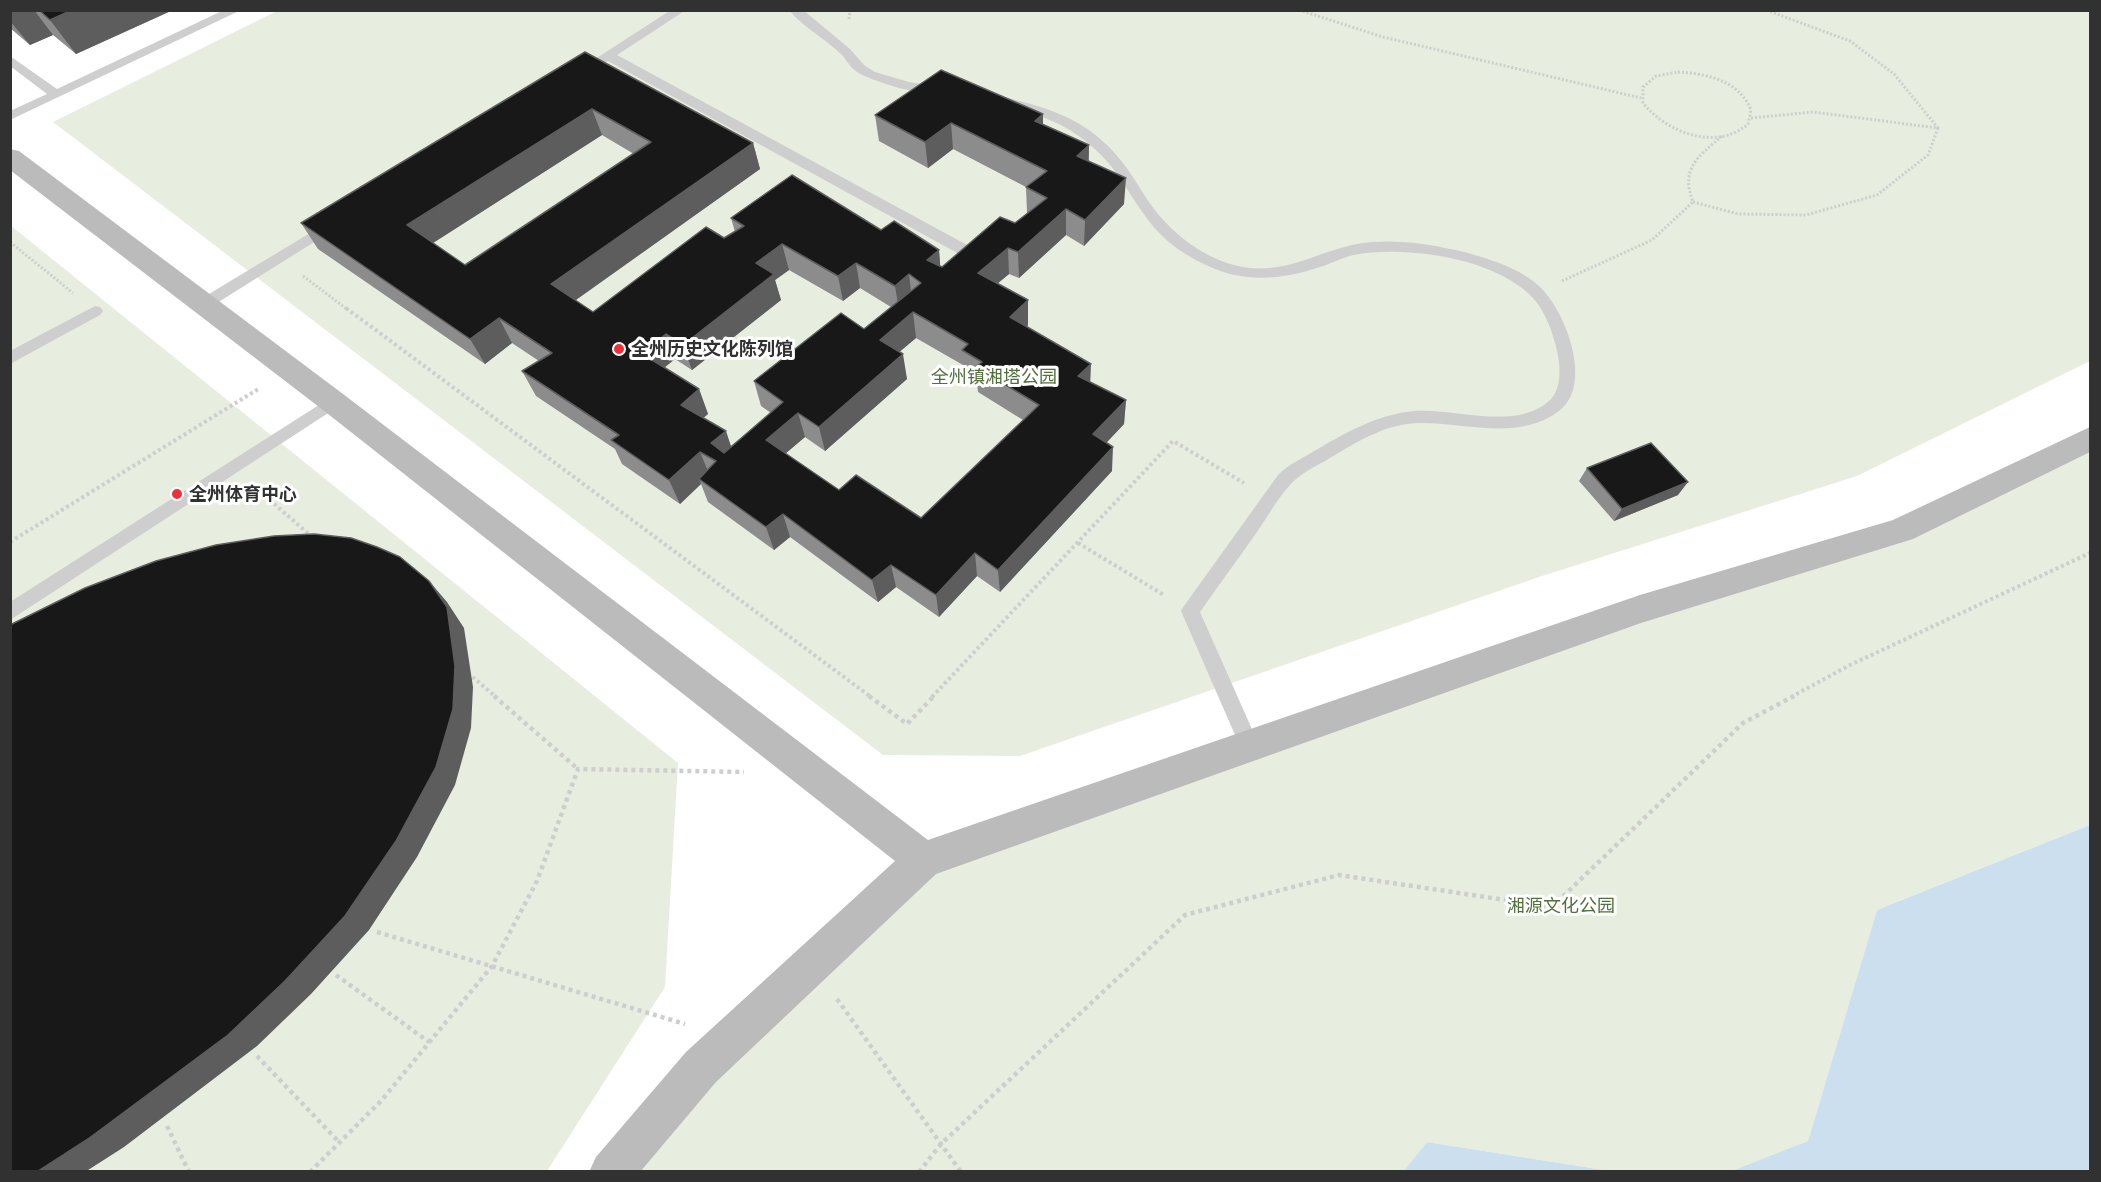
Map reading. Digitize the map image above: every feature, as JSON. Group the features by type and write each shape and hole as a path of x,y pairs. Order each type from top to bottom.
{"main road":[{"path":"10,158 333,402 924,860"},
{"path":"611,1172 701,1067 924,860 1640,609 1902,530 2091,439"}],"lane":[{"path":"10,116 234,10"},
{"path":"568,80 680,10"},
{"path":"795,10 846,52 859,68 870,75 908,86 955,92"},
{"path":"607,56 975,256"},
{"path":"10,60 56,94"},
{"path":"989,97 1049,114 1074,125 1110,156 1157,224 1199,254 1230,269 1274,273 1311,265 1356,249 1411,247 1452,254 1488,264 1515,277 1537,292 1558,327 1567,363 1566,386 1554,407 1513,423 1424,416 1382,423 1362,431 1288,475 1190,611 1249,745"},
{"path":"204,304 339,221"},
{"path":"10,358 95,311"},
{"path":"10,612 333,402"}],"path":[{"path":"1299,10 1383,37 1641,98"},
{"path":"1766,10 1850,41 1894,74 1938,128"},
{"path":"1751,118 1749,102 1735,88 1721,80 1695,73 1678,72 1656,76 1643,87 1641,98 1652,115 1673,129 1692,134 1722,136 1741,130 1751,118 1813,112 1938,128"},
{"path":"1693,202 1738,214 1806,215 1877,195 1928,154 1938,128"},
{"path":"1693,202 1686,183 1688,170 1702,153 1722,136"},
{"path":"1537,292 1652,240 1693,202"},
{"path":"10,242 95,311"},
{"path":"279,258 907,724 1173,441 1271,499"},
{"path":"10,543 290,369"},
{"path":"233,467 313,537"},
{"path":"1078,542 1190,611"},
{"path":"919,1172 941,1144 1185,915 1339,876 1552,907 1743,723 1850,665 2091,553"},
{"path":"463,669 578,769 812,773"},
{"path":"310,1172 381,1101 492,966 537,881 578,769"},
{"path":"377,932 732,1038"},
{"path":"812,964 962,1172"},
{"path":"336,975 429,1042"},
{"path":"257,1056 339,1142"},
{"path":"167,1126 189,1172"}],"green space":[{"name":"全州镇湘塔公园","path":"277,11 2090,11 2090,361 1857,476 1542,576 1020,756 883,755 53,122"},
{"name":"全州体育中心","path":"10,225 678,763 665,987 547,1171 11,1171"},
{"name":"湘源文化公园","path":"2090,439 2090,825 1877,910 1808,1141 1732,1172 1610,1171 1427,1142 1404,1172 611,1172 924,860 1902,530"}],"water":[{"path":"2090,825 2090,1171 1732,1171 1808,1141 1877,910"},
{"path":"1427,1142 1610,1171 1404,1171"}],"building":[{"path":"39,10 72,10 50,20"},
{"name":"全州历史文化陈列馆","path":"585,52 753,143 551,284 593,312 706,227 724,238 744,226 731,218 792,175 881,230 894,221 939,250 927,260 942,267 1000,217 1015,223 1047,198 1026,187 1047,171 951,123 925,142 875,115 941,70 1043,114 1035,121 1089,145 1077,156 1126,178 1085,220 1066,209 1018,252 1008,248 978,273 1028,300 1010,317 1091,364 1078,376 1126,400 1093,434 1113,447 998,570 975,553 936,595 891,565 872,580 783,514 766,527 699,479 716,461 700,452 669,480 611,440 619,435 522,371 552,353 499,318 470,339 301,223","holes":["592,109 651,142 465,265 407,225","782,244 838,276 856,263 895,286 909,274 921,283 864,329 841,313 754,381 783,402 724,453 711,443 726,431 681,405 699,389 641,353 666,334 683,345 774,274 756,263","913,312 968,344 962,350 982,362 976,367 1039,405 921,518 856,475 839,490 766,440 798,413 819,427 903,354 880,340"]},
{"path":"1651,443 1688,482 1622,509 1587,468"},
{"path":"314,534 351,538 400,557 429,581 447,607 455,666 453,709 436,767 396,841 345,916 285,981 228,1035 88,1139 37,1172 10,1172 10,625 85,588 156,561 216,545 274,536"}],"place":[{"name":"全州历史文化陈列馆","path":"619,349"},
{"name":"全州体育中心","path":"177,494"}]}
